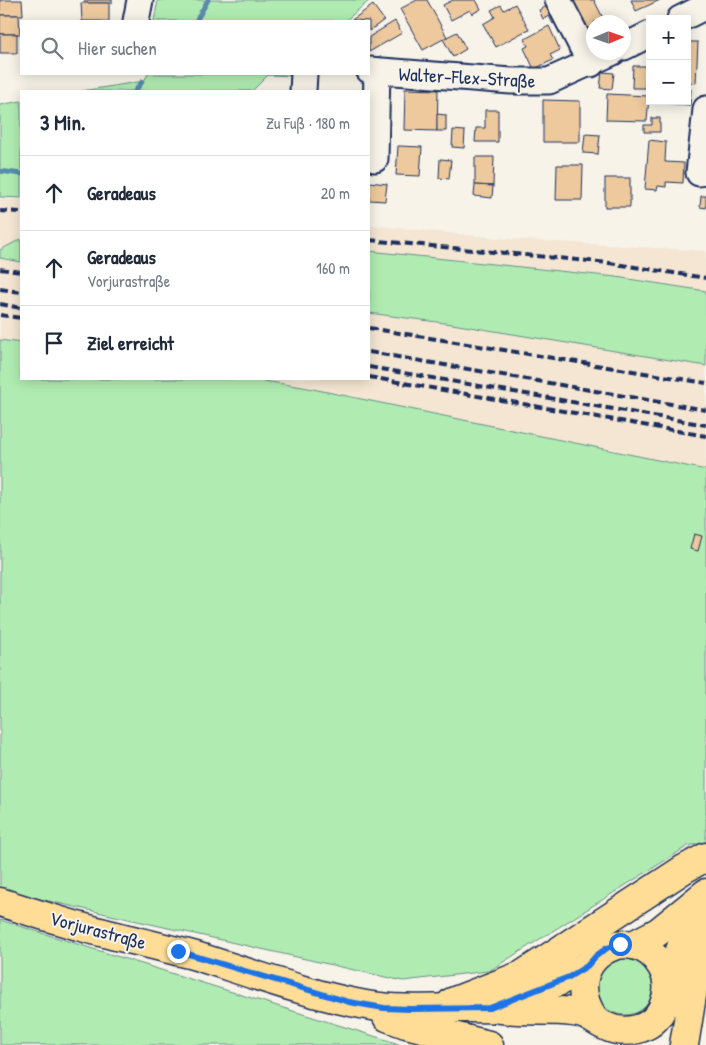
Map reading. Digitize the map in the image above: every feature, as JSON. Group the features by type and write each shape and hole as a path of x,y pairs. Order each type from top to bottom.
{"main road":[{"path":"437,1008 473,992 494,987 522,975 676,874 706,857"},
{"path":"633,945 658,932 706,893"},
{"name":"Vorjurastraße","path":"0,902 82,927 178,951 349,1002 384,1008 490,1008 520,1011 561,1011 606,1029"},
{"path":"653,1045 656,1018 666,998 668,983 686,934 706,906"},
{"path":"684,1045 696,971 706,938"},
{"path":"656,1018 642,1027 630,1031 606,1029 583,996 582,980 587,966 596,956 607,948 620,944 633,945 648,951 658,960 668,983"},
{"name":"Vorjurastraße","path":"490,1008 558,982 587,966"},
{"path":"349,1002 406,1024 490,1045"}],"street":[{"path":"136,20 140,0"},
{"path":"558,0 591,64"},
{"path":"688,15 706,6"},
{"path":"631,44 646,36"},
{"name":"Walter-Flex-Straße","path":"373,71 511,81 549,81 598,60"},
{"path":"373,71 375,159"},
{"path":"303,90 304,75"},
{"path":"699,173 706,109"}],"shaded area":[{"path":"0,199 20,200 20,240 0,250"},
{"path":"370,225 508,239 706,251 706,291 616,277 370,251"},
{"path":"0,258 20,262 20,343 0,340"},
{"path":"370,313 452,324 706,366 706,470 303,387 257,380 370,380"}],"green space":[{"path":"158,0 370,0 346,20 154,20"},
{"path":"147,75 268,75 253,90 88,90 144,81"},
{"path":"268,75 318,75 317,77"},
{"path":"20,101 20,198 0,197 0,105"},
{"path":"20,240 20,262 0,258 0,250"},
{"path":"370,251 616,277 706,291 706,366 452,324 370,313"},
{"path":"0,340 20,343 20,380 257,380 303,387 706,470 706,842 688,846 489,971 403,981 0,890"},
{"path":"0,920 393,1042 401,1045 0,1045"},
{"path":"625,957 636,959 649,970 654,986 652,997 641,1010 625,1015 614,1013 601,1002 596,986 598,975 609,962"}],"building":[{"path":"0,0 22,0 23,15 0,15"},
{"path":"85,0 112,0 112,3 85,3"},
{"path":"417,0 427,0 447,37 423,50 400,9"},
{"path":"453,0 476,0 481,9 472,14 470,10 451,20 443,5"},
{"path":"566,0 594,0 602,15 586,15 586,37"},
{"path":"631,0 660,0 636,11"},
{"path":"81,3 109,3 109,20 82,20"},
{"path":"515,4 529,29 496,47 483,24 495,17 491,10 501,5 504,10"},
{"path":"551,4 559,20 553,24 549,16 543,19 539,10"},
{"path":"373,5 384,20 370,30 370,20 352,20"},
{"path":"0,15 19,15 20,34 0,34"},
{"path":"395,21 402,33 370,51 370,36"},
{"path":"549,26 560,50 550,55 553,60 534,69 524,48 528,46 525,39"},
{"path":"457,32 466,49 453,57 443,39"},
{"path":"0,34 17,34 17,53 0,53"},
{"path":"691,42 698,42 696,83 691,82"},
{"path":"633,66 646,66 645,88 632,88"},
{"path":"602,72 614,73 612,89 600,88"},
{"path":"405,89 438,90 437,131 404,130"},
{"path":"607,94 646,96 646,105 648,105 647,121 606,120"},
{"path":"543,100 580,101 580,142 543,142"},
{"path":"485,110 498,110 498,142 475,142 476,128 485,128"},
{"path":"437,114 446,115 446,131 437,131"},
{"path":"652,118 660,118 660,132 644,132 644,125 652,125"},
{"path":"453,130 465,131 464,148 452,147"},
{"path":"585,134 600,135 598,154 583,153"},
{"path":"649,140 666,142 665,162 684,163 683,183 666,182 666,187 658,186 657,190 645,189"},
{"path":"398,146 422,147 420,176 396,175"},
{"path":"475,157 494,157 493,186 475,185"},
{"path":"440,159 451,160 449,179 439,178"},
{"path":"557,165 583,165 582,200 556,200"},
{"path":"605,178 630,178 630,207 605,207"},
{"path":"370,182 387,184 385,201 370,200"},
{"path":"475,185 493,186 492,198 474,196"},
{"path":"701,196 706,196 706,208 700,207"},
{"path":"694,534 702,536 698,551 690,549"}],"waterway":[{"path":"197,20 208,0"},
{"path":"136,90 142,82"},
{"path":"0,171 20,174"}],"railway":[{"path":"0,211 20,212"},
{"path":"370,240 609,263 706,278"},
{"path":"0,269 20,272"},
{"path":"0,289 20,292"},
{"path":"0,304 20,308"},
{"path":"0,315 20,318"},
{"path":"370,328 706,383"},
{"path":"370,352 706,410"},
{"path":"370,367 706,425"},
{"path":"370,377 706,436"}],"route":[{"path":"178,951 349,1002 384,1008 490,1008 569,977 587,966 607,948 620,944"}]}
